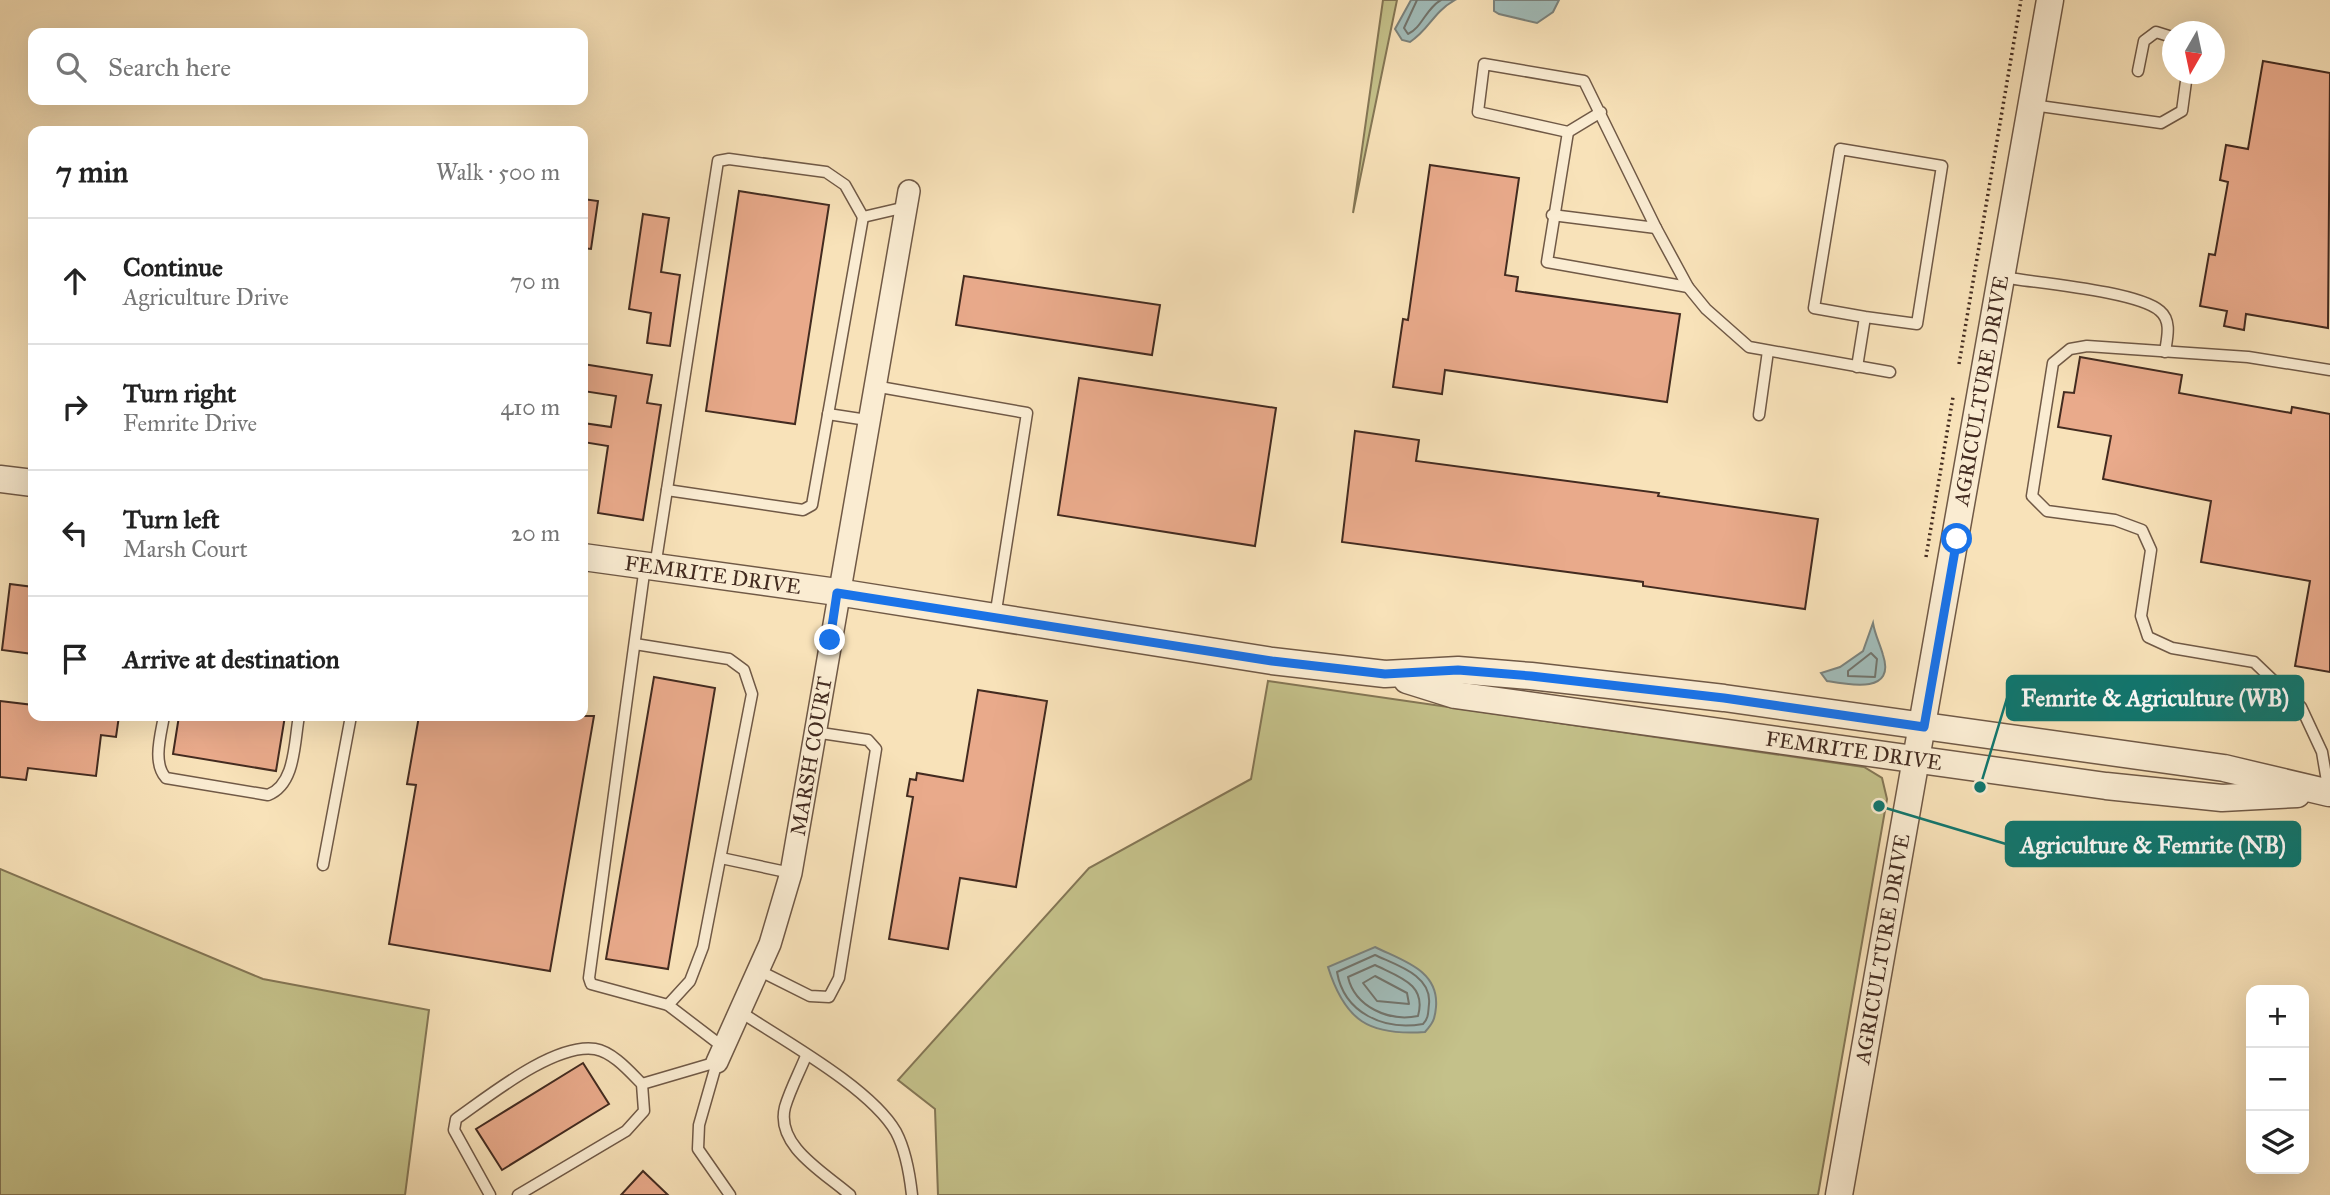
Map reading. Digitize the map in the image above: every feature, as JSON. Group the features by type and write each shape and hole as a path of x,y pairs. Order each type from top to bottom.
{"street":[{"name":"AGRICULTURE DRIVE","path":"1839,1195 1918,761 2050,0"},
{"name":"MARSH COURT","path":"720,1054 783,907 791,873 837,593 907,199"},
{"path":"0,479 28,482"},
{"name":"FEMRITE DRIVE","path":"588,558 837,593 1272,661 1385,674 1458,670 1724,698 2224,768 2329,793"},
{"name":"FEMRITE DRIVE","path":"1385,674 1455,695 1918,761 2222,799 2329,793"}],"lane":[{"path":"2138,71 2144,41 2156,32 2162,34"},
{"path":"1601,112 1568,132 1478,112 1484,64 1584,81 1601,112 1656,228 1688,287 1706,309 1749,347 1890,372"},
{"path":"2032,105 2161,123 2182,111 2186,84"},
{"path":"1568,132 1552,215 1547,261 1688,287"},
{"path":"1840,149 1942,166 1917,324 1865,317 1814,308 1840,149"},
{"path":"667,490 803,510 812,505 863,217 845,185 826,172 729,159 718,161 667,490 635,644 589,978 591,984 603,990 668,1005 720,1054"},
{"path":"863,217 907,199"},
{"path":"1552,215 1656,228"},
{"path":"2002,277 2126,297 2160,311 2169,326 2165,352"},
{"path":"1857,367 1865,317"},
{"path":"2329,793 2322,752 2301,707 2254,662 2172,648 2148,636 2141,616 2151,550 2142,530 2115,520 2047,511 2032,496 2053,363 2070,349 2087,346 2248,357 2330,370"},
{"path":"1759,415 1768,351"},
{"path":"874,386 1027,413 995,617"},
{"path":"828,414 867,420"},
{"path":"635,644 729,659 744,670 752,694 704,947 690,981 668,1005"},
{"path":"163,721 158,760 160,772 166,778 268,795 279,790 287,781 298,721"},
{"path":"323,865 350,721"},
{"path":"758,970 810,996 829,997 839,978 876,748 868,740 814,732"},
{"path":"721,858 791,873"},
{"path":"739,1011 806,1056 882,1113 898,1135 912,1195"},
{"path":"491,1195 454,1130 456,1119 515,1079 572,1049 597,1049 620,1063 642,1084 644,1111 626,1131 518,1195"},
{"path":"642,1084 720,1054"},
{"path":"720,1054 699,1125 698,1149 730,1195"},
{"path":"806,1056 785,1109 783,1129 790,1143 850,1195"}],"path":[{"path":"1959,364 2021,0"},
{"path":"1926,558 1953,397"}],"shaded area":[{"path":"1383,0 1397,0 1353,213"},
{"path":"1268,681 1864,767 1882,778 1887,799 1818,1195 938,1195 935,1109 898,1080 1089,868 1251,779"},
{"path":"0,869 263,979 429,1010 405,1195 0,1195"}],"water":[{"path":"1411,0 1455,0 1441,10 1410,42 1402,40 1395,29"},
{"path":"1494,0 1559,0 1553,12 1537,23 1499,14 1494,11"},
{"path":"1873,623 1883,655 1883,676 1877,681 1858,685 1827,681 1821,673 1840,667 1863,651"},
{"path":"1375,947 1417,968 1432,984 1436,1011 1425,1032 1405,1033 1374,1027 1351,1012 1342,1000 1328,967"}],"building":[{"path":"2263,61 2330,73 2328,328 2246,314 2244,330 2224,326 2227,311 2200,306 2209,254 2215,255 2228,182 2220,180 2226,145 2248,149"},
{"path":"1430,165 1519,178 1505,275 1518,277 1516,291 1680,314 1667,402 1445,370 1442,394 1393,387 1403,319 1408,320"},
{"path":"739,191 829,205 795,424 706,411"},
{"path":"588,200 598,201 591,249 588,249"},
{"path":"643,214 669,218 661,272 680,275 670,346 647,343 651,313 629,309"},
{"path":"964,276 1160,305 1152,355 956,325"},
{"path":"2080,357 2182,375 2179,393 2291,413 2292,407 2330,414 2330,672 2295,666 2310,581 2201,562 2211,501 2103,479 2111,436 2058,427 2064,392 2074,393"},
{"path":"588,365 652,375 647,403 661,405 643,520 598,513 608,446 588,443 588,424 611,427 616,396 588,392"},
{"path":"1079,378 1276,408 1255,546 1058,515"},
{"path":"1355,431 1419,440 1416,461 1659,493 1658,496 1818,519 1805,609 1643,586 1643,582 1342,542"},
{"path":"10,584 28,586 28,653 2,650"},
{"path":"654,677 715,688 668,969 606,959"},
{"path":"978,690 1047,701 1016,887 960,878 948,949 889,939 913,797 907,796 910,779 916,780 917,773 963,781"},
{"path":"0,701 28,704 28,721 118,721 116,737 101,735 96,776 28,768 26,780 0,777"},
{"path":"588,716 594,716 550,971 389,944 416,785 407,784 418,721 588,721"},
{"path":"178,721 284,721 276,771 173,754"},
{"path":"583,1063 609,1104 502,1170 476,1129"},
{"path":"643,1171 668,1195 621,1195"}],"place":[{"name":"Femrite & Agriculture (WB)","path":"1980,787"},
{"name":"Agriculture & Femrite (NB)","path":"1879,806"}],"route":[{"path":"830,640 837,593 1272,661 1385,674 1458,670 1531,676 1724,698 1924,727 1957,539"}]}
